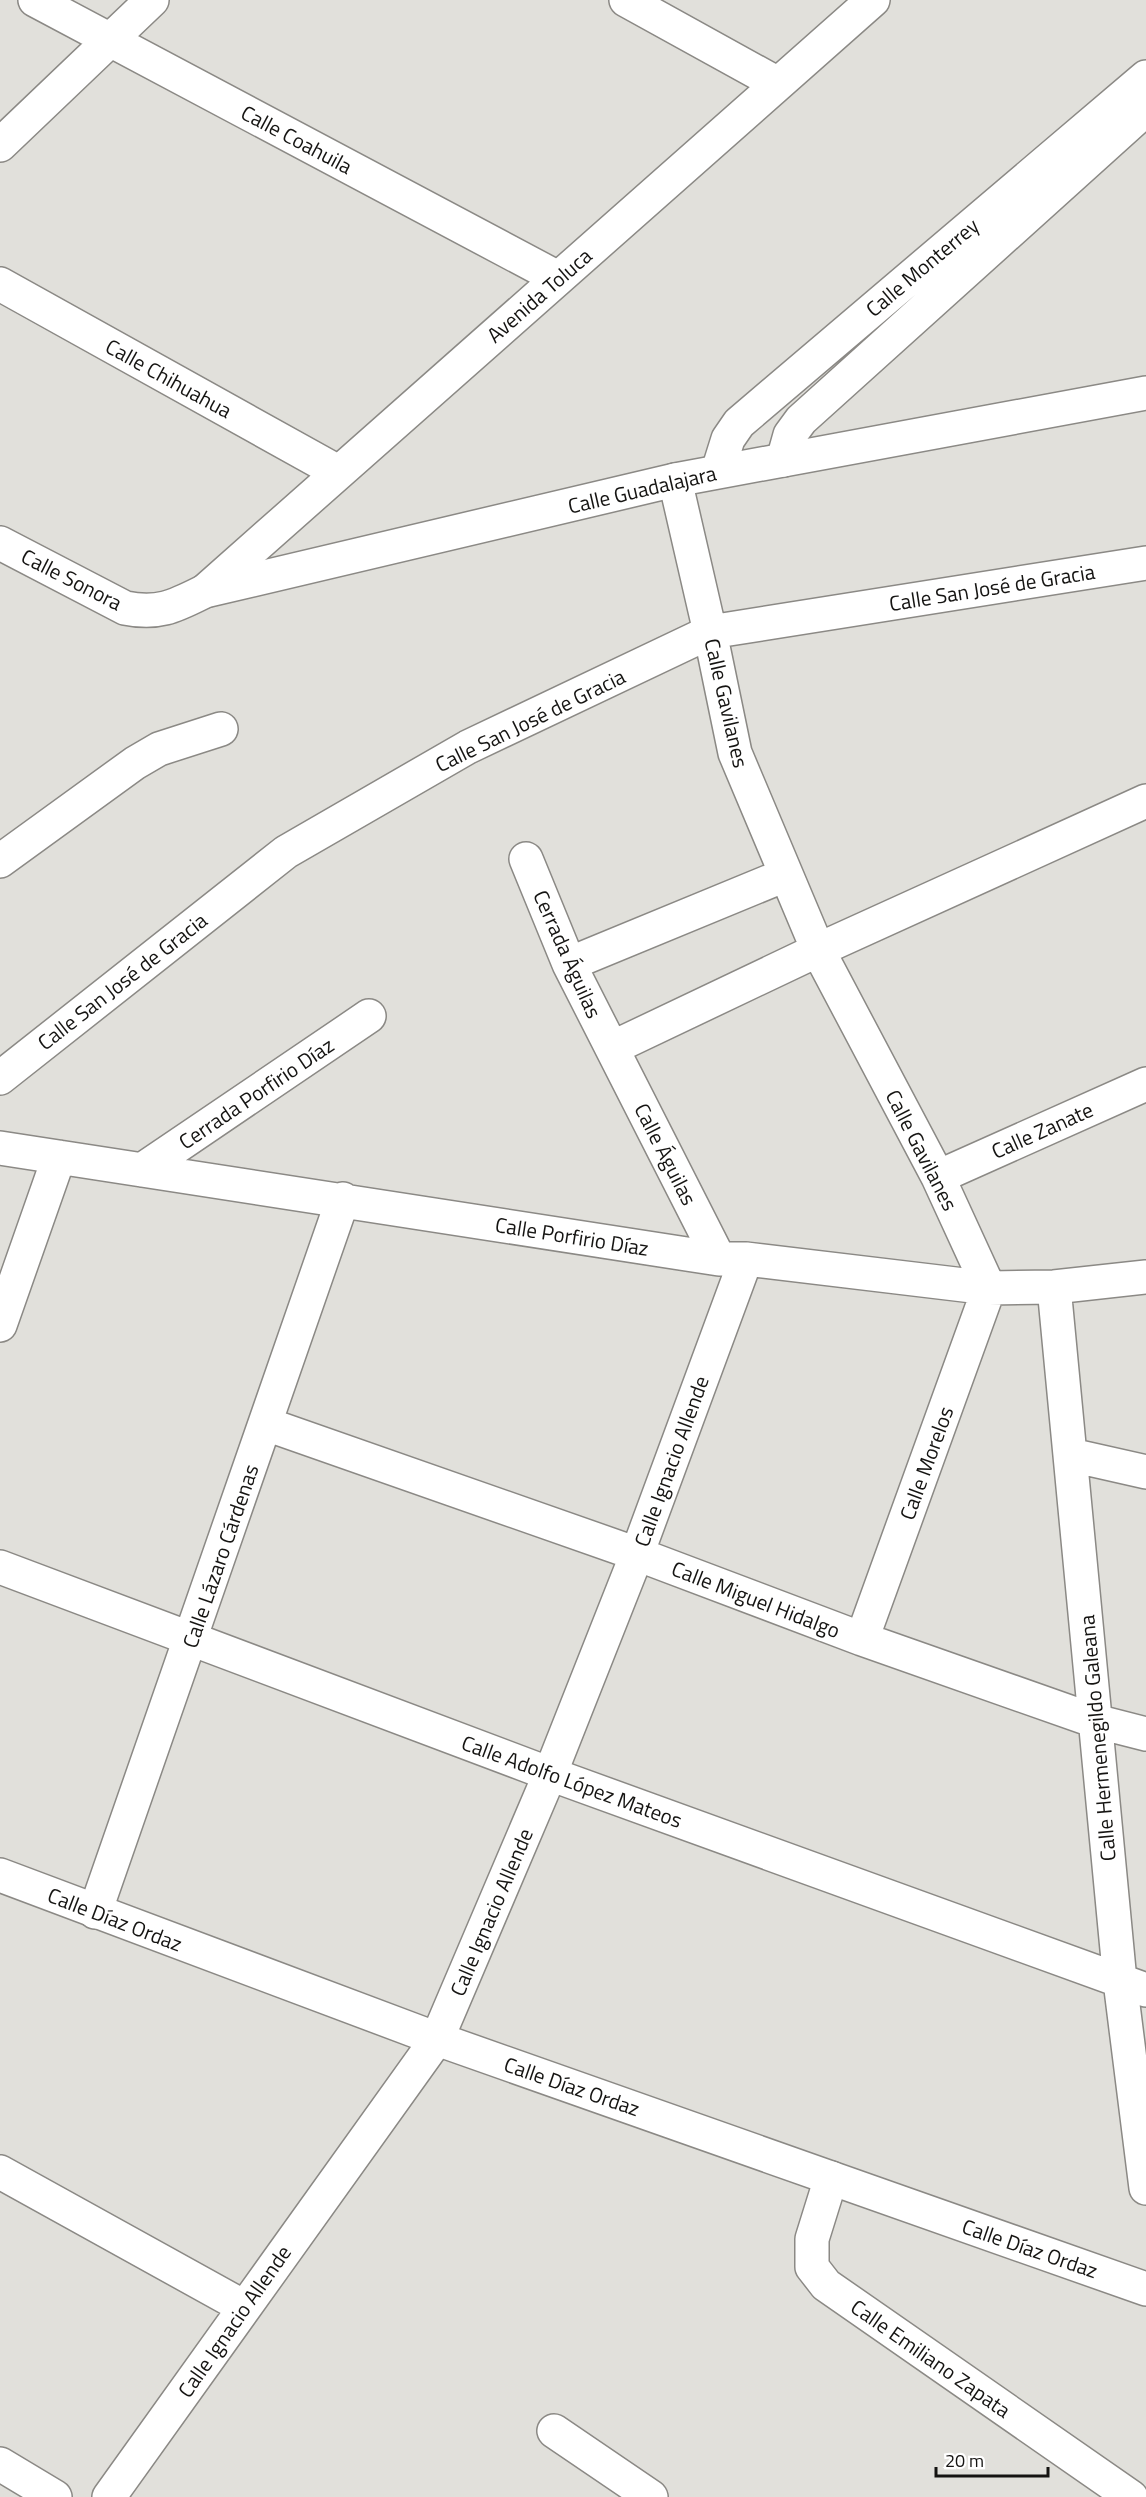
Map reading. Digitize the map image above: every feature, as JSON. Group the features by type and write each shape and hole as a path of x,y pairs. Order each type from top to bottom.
{"street":[{"name":"Calle Coahuila","path":"35,0 558,278"},
{"path":"0,145 152,0"},
{"path":"626,0 778,84"},
{"name":"Avenida Toluca","path":"205,591 873,0"},
{"name":"Calle Monterrey","path":"718,471 728,439 739,423 1146,77"},
{"name":"Calle Monterrey","path":"783,460 790,435 801,420 1146,109"},
{"name":"Calle Chihuahua","path":"0,284 338,472"},
{"name":"Calle Guadalajara","path":"145,612 169,608 205,591 675,480 1146,393"},
{"name":"Calle Gavilanes","path":"675,480 735,753 818,950 938,1177 989,1288"},
{"name":"Calle Sonora","path":"0,543 125,608 145,612"},
{"name":"Calle San José de Gracia","path":"0,1078 286,852 468,747 710,632 1146,563"},
{"path":"0,861 135,762 159,749 221,729"},
{"path":"612,1048 818,950 1146,801"},
{"name":"Cerrada Águilas","path":"526,858 569,964 612,1048"},
{"path":"569,964 785,875"},
{"name":"Cerrada Porfirio Díaz","path":"142,1170 369,1016"},
{"name":"Calle Águilas","path":"612,1048 732,1259"},
{"name":"Calle Zanate","path":"938,1177 1146,1084"},
{"name":"Calle Porfirio Díaz","path":"0,1148 732,1259 989,1288 1054,1287 1146,1277"},
{"path":"0,1325 59,1157"},
{"name":"Calle Lázaro Cárdenas","path":"95,1912 344,1200"},
{"name":"Calle Ignacio Allende","path":"110,2497 437,2039 550,1774 637,1554 732,1259"},
{"name":"Calle Hermenegildo Galeana","path":"1054,1287 1095,1721 1133,1985 1146,2188"},
{"name":"Calle Morelos","path":"862,1639 989,1288"},
{"name":"Calle Miguel Hidalgo","path":"266,1424 637,1554 862,1639 1095,1721 1146,1734"},
{"path":"1071,1455 1146,1472"},
{"name":"Calle Adolfo López Mateos","path":"0,1567 550,1774 1133,1985"},
{"name":"Calle Díaz Ordaz","path":"0,1875 437,2039 1146,2289"},
{"path":"0,2172 244,2307"},
{"name":"Calle Emiliano Zapata","path":"831,2178 812,2239 812,2267 826,2285 1131,2497"},
{"path":"554,2431 651,2497"},
{"path":"0,2464 55,2497"}]}
